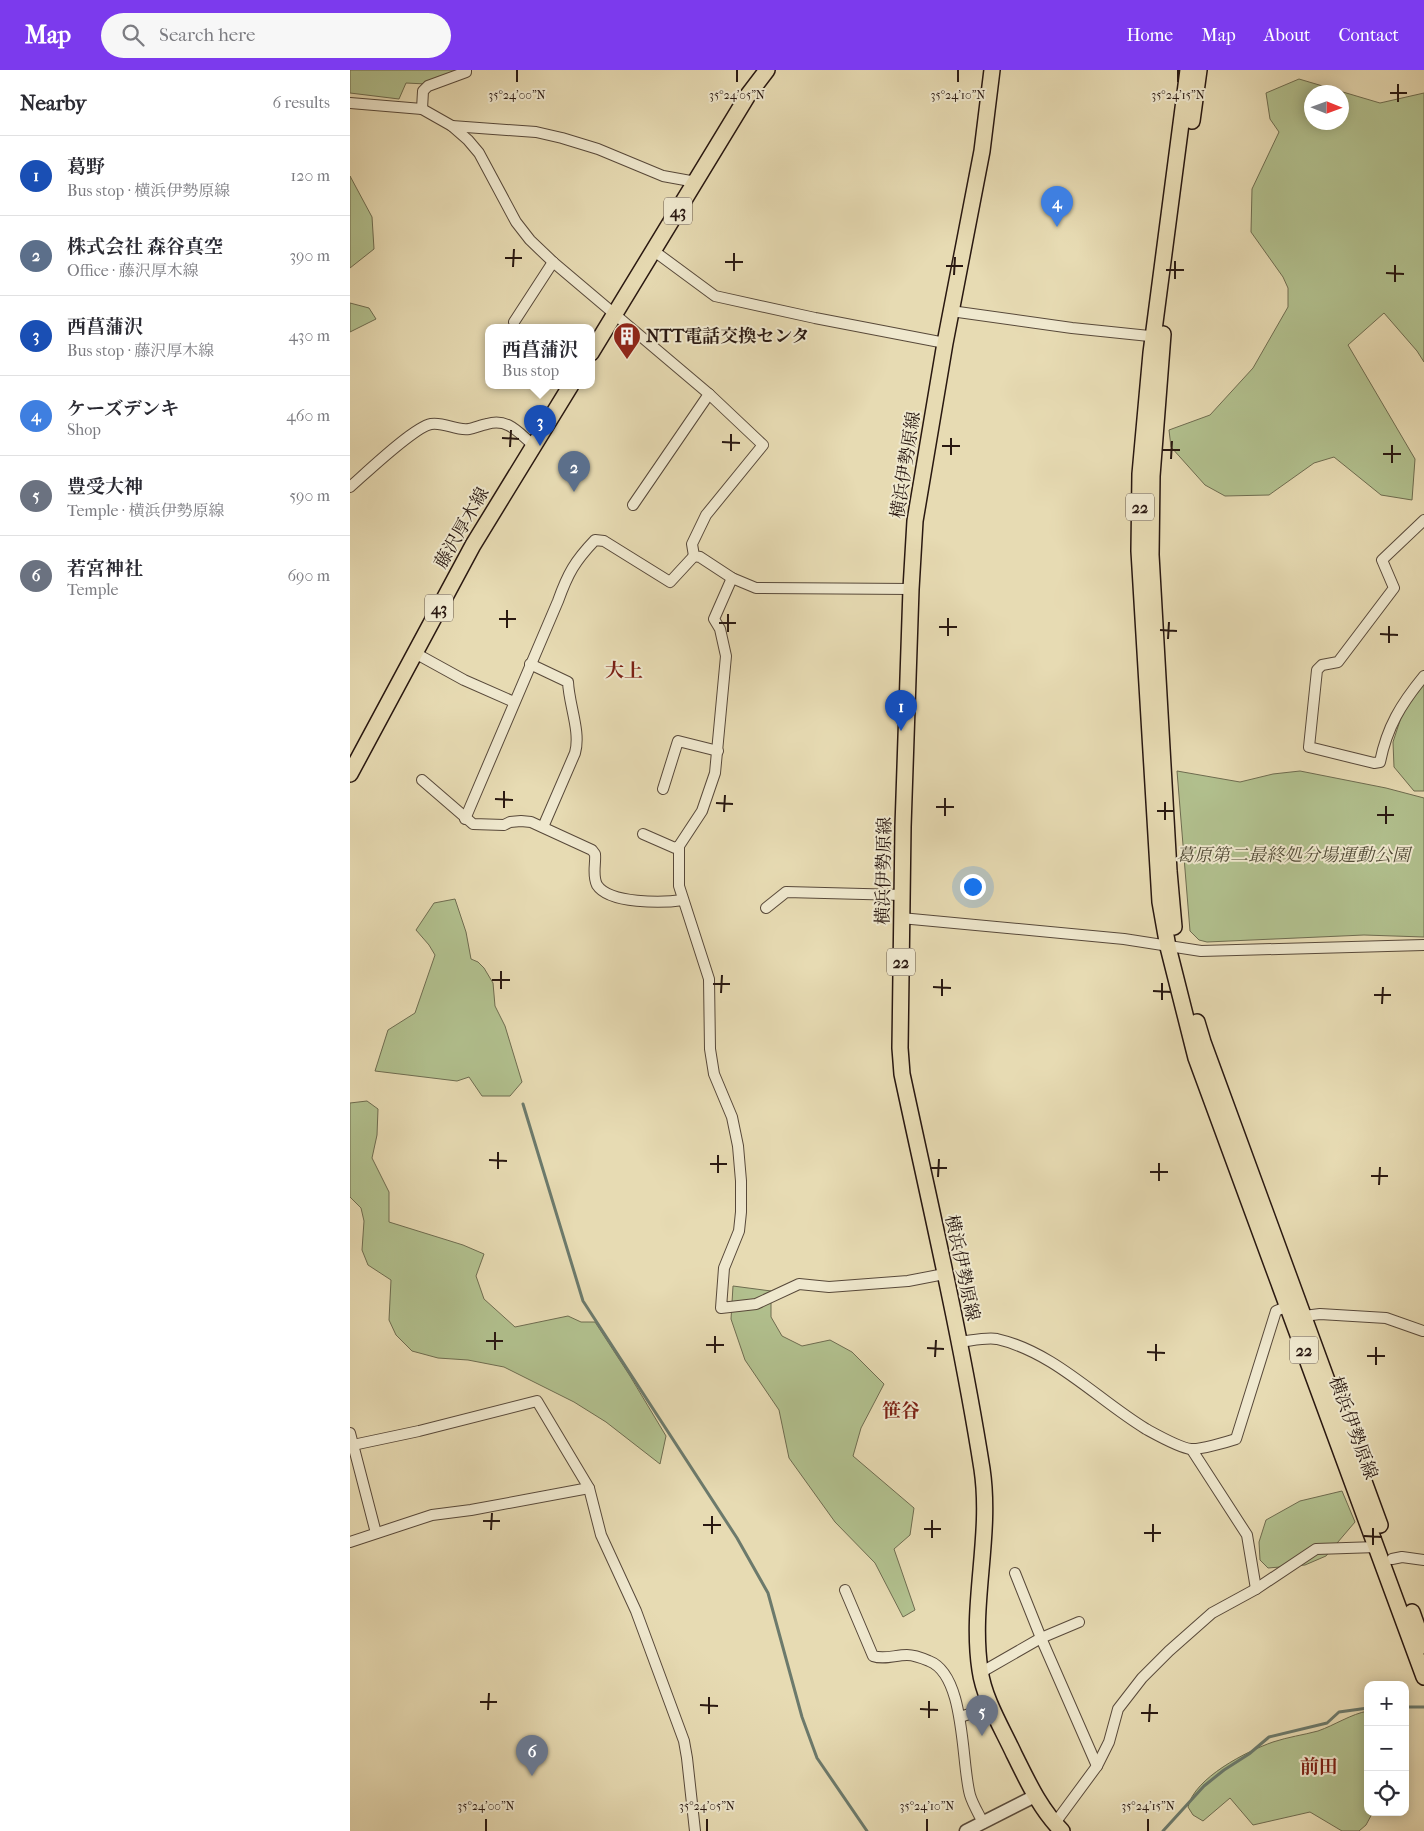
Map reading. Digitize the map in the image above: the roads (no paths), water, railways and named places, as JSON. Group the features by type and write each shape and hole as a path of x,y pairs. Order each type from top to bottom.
{"main road":[{"name":"43","path":"595,346 748,95 767,70"},
{"name":"横浜伊勢原線","path":"992,70 982,151 951,311 917,505 911,589 901,918 900,1048 902,1074 959,1342 982,1472 984,1510 978,1640 980,1673 991,1706 1035,1796 1058,1827"},
{"name":"横浜伊勢原線","path":"1188,70 1158,337 1152,476 1151,555 1172,947 1196,1058 1424,1677"},
{"name":"横浜伊勢原線","path":"1158,337 1199,70"},
{"name":"藤沢厚木線","path":"352,764 473,545 568,389"},
{"name":"横浜伊勢原線","path":"1172,947 1180,964 1203,1042 1424,1646"}],"street":[{"path":"422,109 423,91 428,86 466,72 466,70"},
{"path":"350,103 422,109 452,126 479,153 516,222 530,240 553,262 709,394 763,445 706,515 692,544 694,556"},
{"path":"452,126 536,132 554,136 598,149 662,176 696,182"},
{"path":"654,251 715,296 815,318 946,343"},
{"path":"514,322 553,262"},
{"path":"951,311 1072,328 1158,337"},
{"path":"632,505 709,394"},
{"path":"350,487 392,450 425,425 440,423 457,428 470,429 503,422 533,445"},
{"path":"1424,520 1382,560 1394,588 1338,662 1322,665 1317,670 1309,748 1374,763 1380,762 1390,726 1405,700 1424,676"},
{"path":"466,819 572,566 595,540 604,541 615,546 670,582 694,556"},
{"path":"694,556 700,557 732,578 756,588 911,589"},
{"path":"732,578 714,619 720,629 726,656 715,773 704,808 679,846 679,886 709,979 710,1049 714,1074 732,1117 738,1146 741,1212 739,1231 724,1268 721,1308 756,1304 799,1284 828,1287 908,1281 944,1274"},
{"path":"414,653 464,680 514,702"},
{"path":"530,664 568,682 568,693 578,744 543,827"},
{"path":"663,788 678,741 718,752"},
{"path":"422,780 473,824 504,825 510,822 531,822 592,850 595,854 596,883 603,892 644,902 683,900"},
{"path":"643,834 675,848 679,846"},
{"path":"766,908 786,892 902,895"},
{"path":"901,918 1124,939 1201,951 1424,945"},
{"path":"1192,1450 1236,1439 1276,1311 1288,1306"},
{"path":"1304,1316 1320,1314 1386,1318 1424,1331"},
{"path":"959,1342 996,1339 1030,1352 1059,1368 1122,1414 1158,1436 1192,1450 1247,1536 1256,1589"},
{"path":"353,1445 419,1431 536,1401 589,1488 601,1535 636,1611 684,1742 688,1758 695,1831"},
{"path":"350,1433 376,1533"},
{"path":"350,1542 432,1515 470,1510 589,1488"},
{"path":"1058,1827 1097,1766 1109,1742 1118,1709 1142,1678 1169,1650 1212,1613 1256,1589 1316,1549 1377,1547"},
{"path":"1392,1559 1402,1557 1424,1560"},
{"path":"1015,1573 1097,1766"},
{"path":"846,1590 872,1656 879,1658 908,1655 931,1661 941,1670 948,1681 960,1717 970,1796 983,1823"},
{"path":"980,1673 1041,1638 1079,1622"},
{"path":"960,1717 991,1706"},
{"path":"966,1831 1035,1796"}],"waterway":[{"path":"523,1104 583,1301 737,1538 768,1593 802,1717 817,1758 867,1831"},
{"path":"1409,1707 1424,1707"},
{"path":"1163,1831 1204,1786 1249,1754 1269,1737 1327,1723 1339,1712 1364,1709"}],"place":[{"name":"ケーズデンキ","path":"1057,227"},
{"name":"NTT電話交換センタ","path":"627,360"},
{"name":"西菖蒲沢","path":"540,446"},
{"name":"株式会社 森谷真空","path":"574,492"},
{"name":"葛野","path":"901,731"},
{"name":"豊受大神","path":"982,1736"},
{"name":"若宮神社","path":"532,1776"}],"district":[{"name":"大上","path":"624,671"},
{"name":"笹谷","path":"901,1411"},
{"name":"前田","path":"1319,1767"}],"park label":[{"name":"葛原第二最終処分場運動公園","path":"1293,855"}]}
